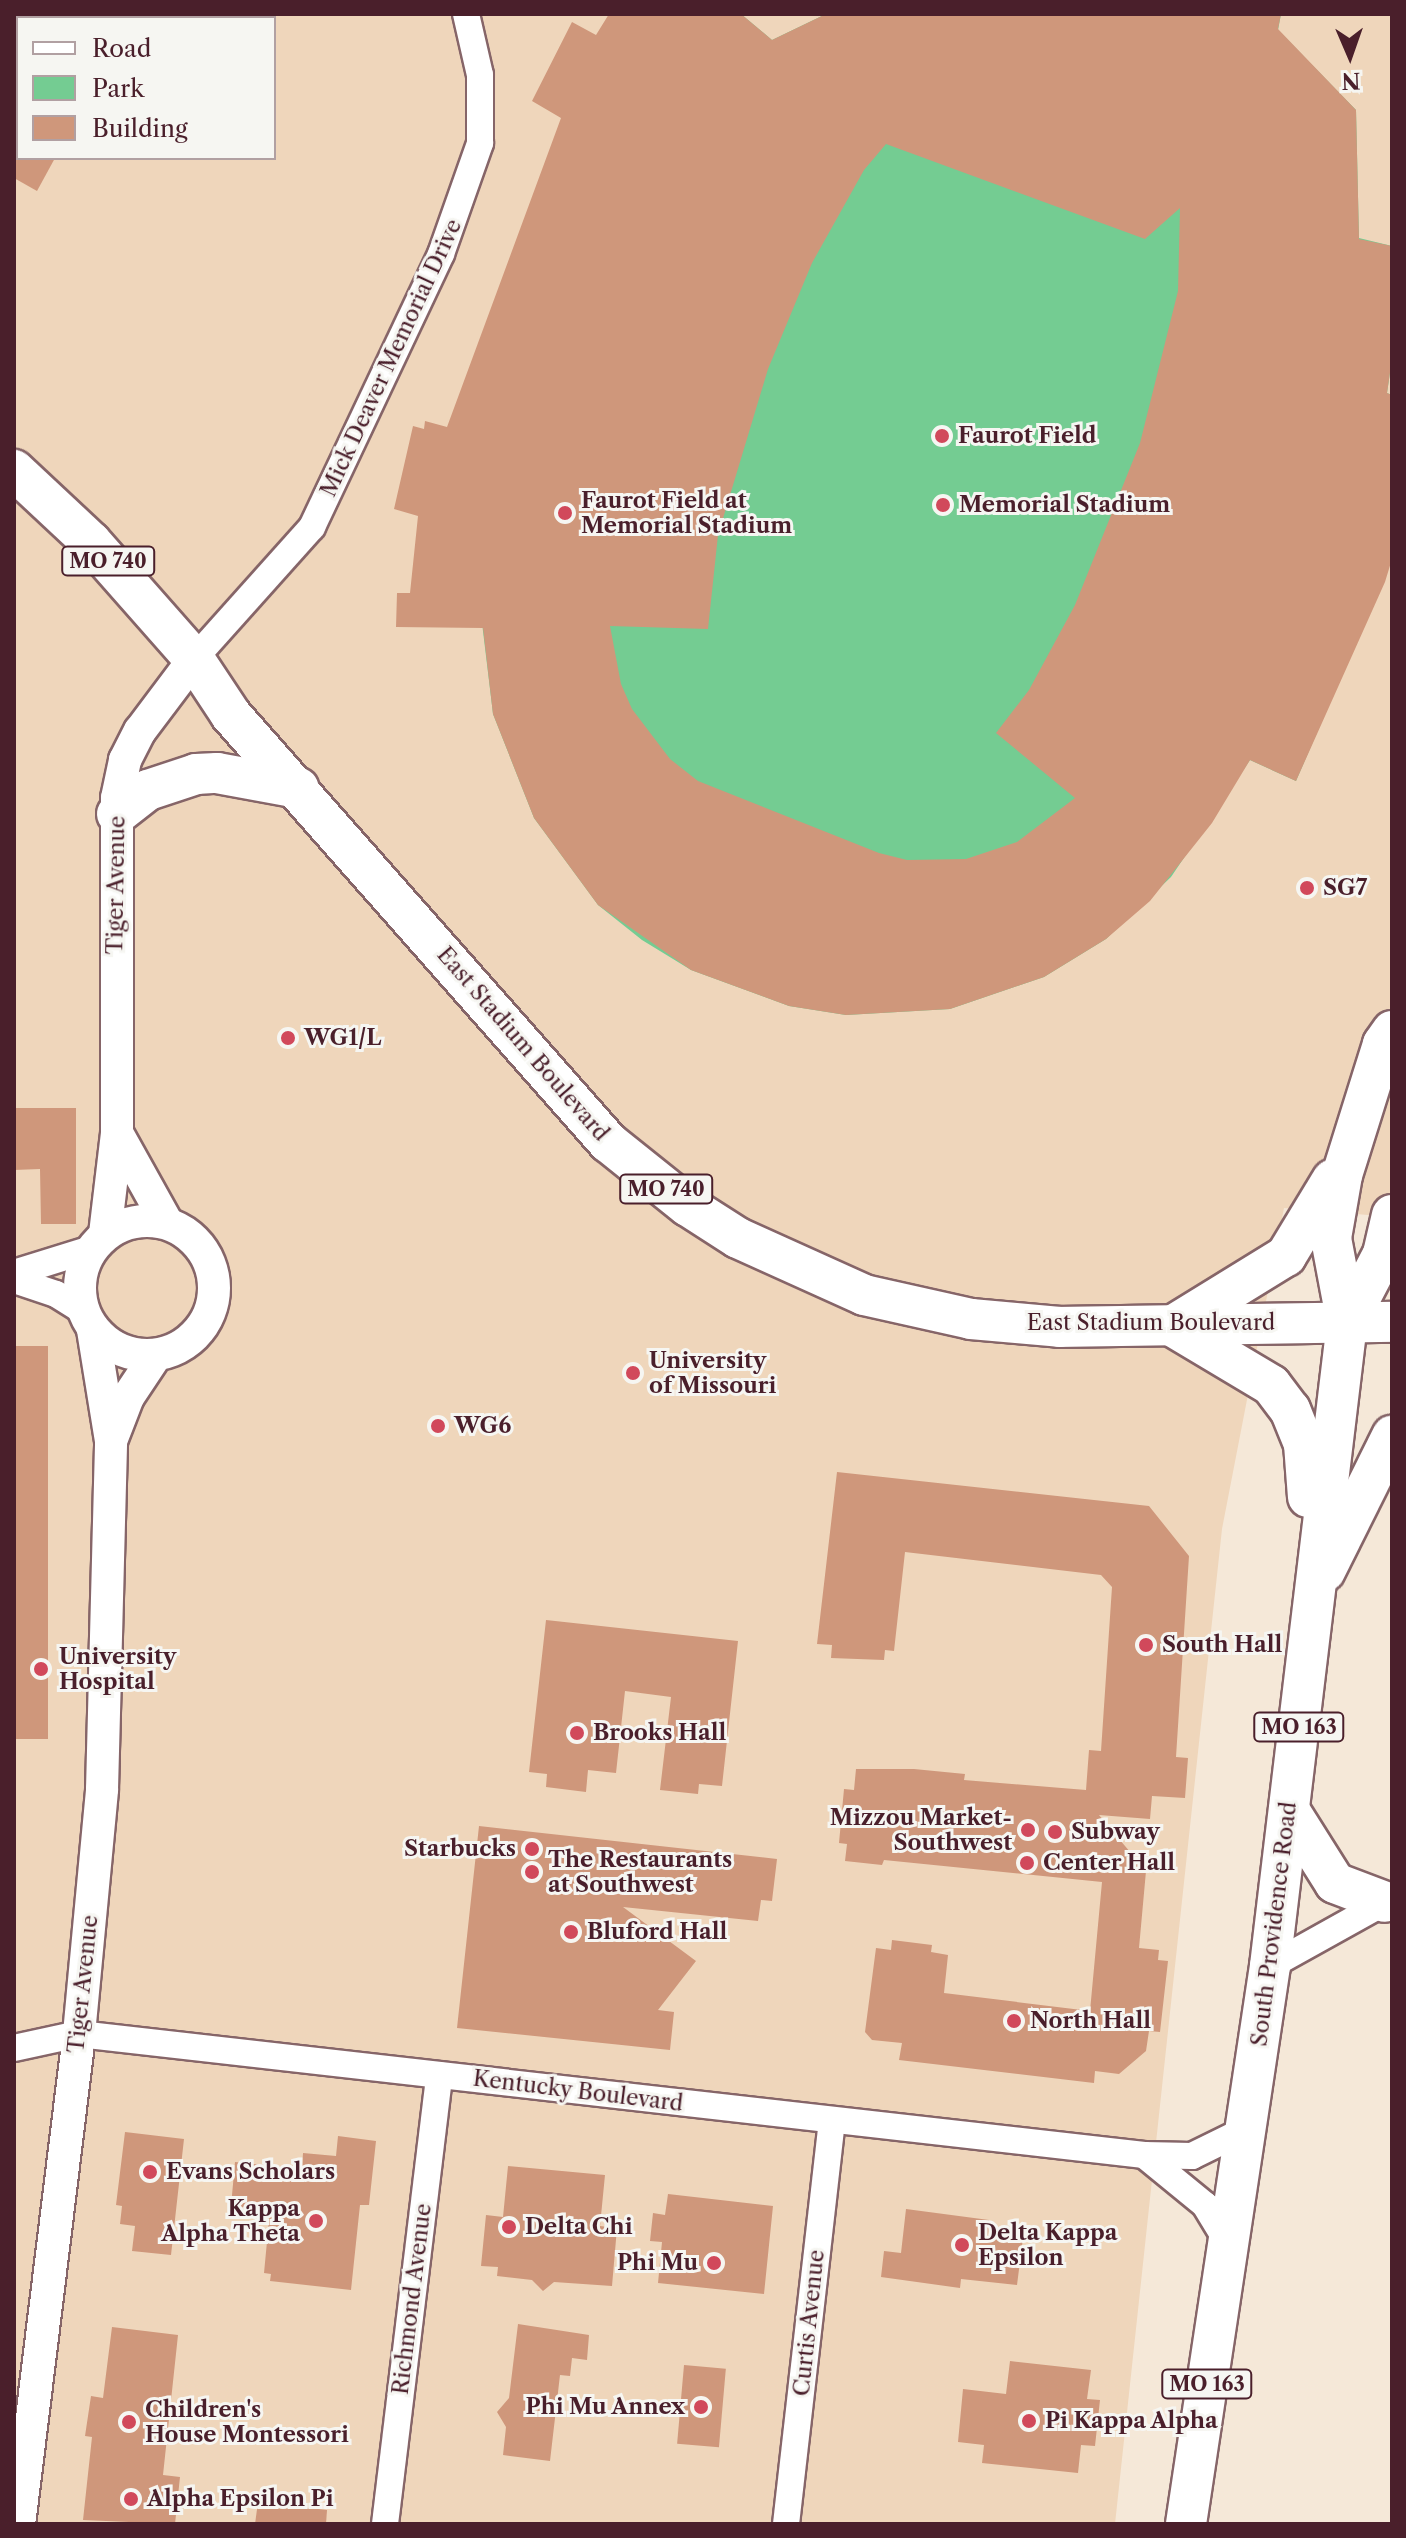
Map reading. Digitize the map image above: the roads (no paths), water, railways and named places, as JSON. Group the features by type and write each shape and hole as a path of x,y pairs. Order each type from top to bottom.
{"main road":[{"name":"East Stadium Boulevard","path":"14,470 91,542 194,659 231,715 299,788 608,1142 688,1206 738,1238 799,1269 916,1309 1060,1327 1392,1322"},
{"path":"117,814 148,790 196,774 217,773 299,788"},
{"name":"South Providence Road","path":"1186,2524 1270,1966 1347,1323 1331,1238 1352,1141 1383,1044 1392,1031"},
{"path":"1315,1589 1304,1444 1290,1410 1271,1385 1172,1326 1286,1256 1352,1141"},
{"name":"South Providence Road","path":"1347,1323 1383,1254 1392,1215"},
{"path":"1315,1589 1392,1436"},
{"path":"1289,1810 1335,1883 1388,1900"}],"street":[{"name":"Mick Deaver Memorial Drive","path":"194,659 312,527 441,254 480,143 480,75 466,14"},
{"name":"Tiger Avenue","path":"98,1242 117,1133 117,814 125,760 135,741 194,659"},
{"name":"Tiger Avenue","path":"117,1133 167,1223"},
{"path":"14,1273 98,1242 145,1220 167,1223 201,1247 212,1268 215,1292 210,1314 197,1334 178,1348 156,1355 121,1350 56,1294 14,1280"},
{"path":"88,1320 81,1269 98,1242"},
{"name":"Tiger Avenue","path":"19,2524 79,2034 102,1789 111,1441 88,1320"},
{"name":"Tiger Avenue","path":"111,1441 128,1397 156,1355"},
{"path":"1270,1966 1388,1900"},
{"name":"Kentucky Boulevard","path":"14,2048 79,2034 1144,2155 1192,2156 1245,2130"},
{"name":"Richmond Avenue","path":"385,2524 439,2075"},
{"name":"Curtis Avenue","path":"786,2524 832,2121"},
{"path":"1144,2155 1205,2205 1228,2243"}],"place":[{"name":"Faurot Field","path":"942,436"},
{"name":"Memorial Stadium","path":"943,505"},
{"name":"Faurot Field at Memorial Stadium","path":"565,513"},
{"name":"SG7","path":"1307,888"},
{"name":"WG1/L","path":"288,1038"},
{"name":"University of Missouri","path":"633,1373"},
{"name":"WG6","path":"438,1426"},
{"name":"South Hall","path":"1146,1645"},
{"name":"University Hospital","path":"41,1669"},
{"name":"Brooks Hall","path":"577,1733"},
{"name":"Mizzou Market- Southwest","path":"1028,1830"},
{"name":"Subway","path":"1055,1832"},
{"name":"Starbucks","path":"532,1849"},
{"name":"Center Hall","path":"1027,1863"},
{"name":"The Restaurants at Southwest","path":"532,1872"},
{"name":"Bluford Hall","path":"571,1932"},
{"name":"North Hall","path":"1014,2021"},
{"name":"Evans Scholars","path":"150,2172"},
{"name":"Kappa Alpha Theta","path":"316,2221"},
{"name":"Delta Chi","path":"509,2227"},
{"name":"Delta Kappa Epsilon","path":"962,2245"},
{"name":"Phi Mu","path":"714,2263"},
{"name":"Phi Mu Annex","path":"701,2407"},
{"name":"Pi Kappa Alpha","path":"1029,2421"},
{"name":"Children's House Montessori","path":"129,2422"},
{"name":"Alpha Epsilon Pi","path":"131,2499"}]}
